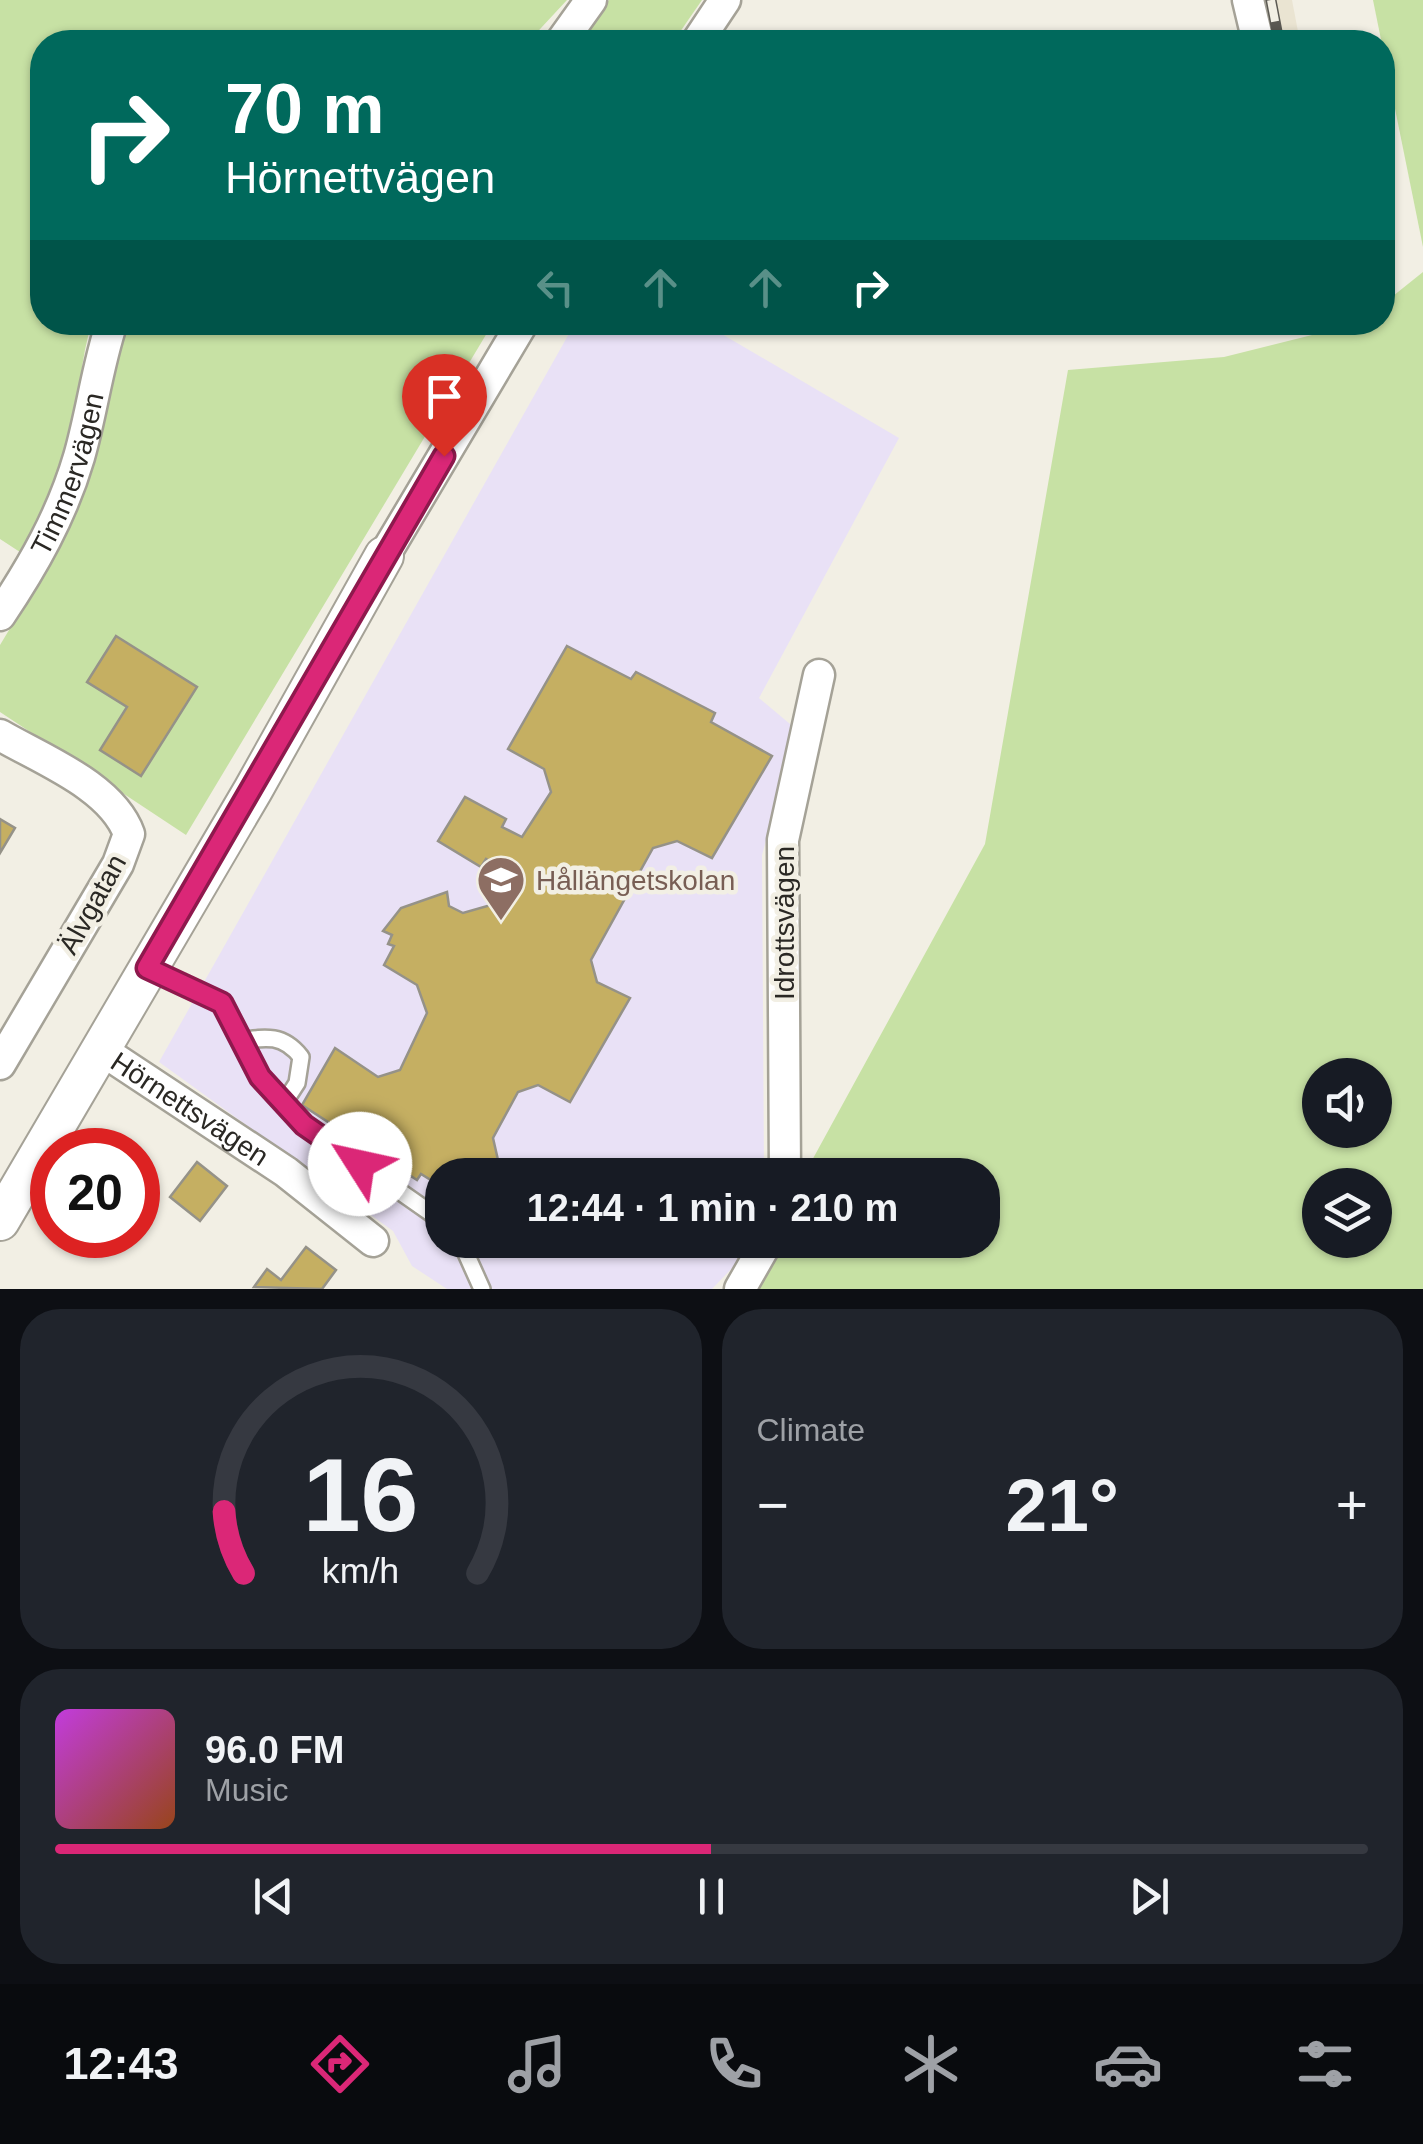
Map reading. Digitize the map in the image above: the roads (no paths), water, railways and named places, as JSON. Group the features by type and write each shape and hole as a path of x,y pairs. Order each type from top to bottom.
{"street":[{"path":"570,30 592,0"},
{"path":"704,30 725,0"},
{"path":"1248,0 1255,30"},
{"name":"Timmervägen","path":"0,616 36,562 72,477 109,335"},
{"path":"0,1221 515,335"},
{"name":"Idrottsvägen","path":"785,1158 783,840 819,674"},
{"name":"Älvgatan","path":"0,735 90,788 120,814 128,834 118,864 0,1064"},
{"name":"Hörnettsvägen","path":"100,1049 286,1172 374,1240"},
{"path":"740,1289 758,1258"}],"lane":[{"path":"147,968 222,1003 238,1041 260,1077 304,1125 425,1209"},
{"path":"238,1041 269,1037 288,1041 302,1057 297,1082 284,1103"},
{"path":"468,1258 482,1289"}],"railway":[{"path":"1271,0 1277,30"}],"place":[{"name":"Hållängetskolan","path":"501,922"}]}
